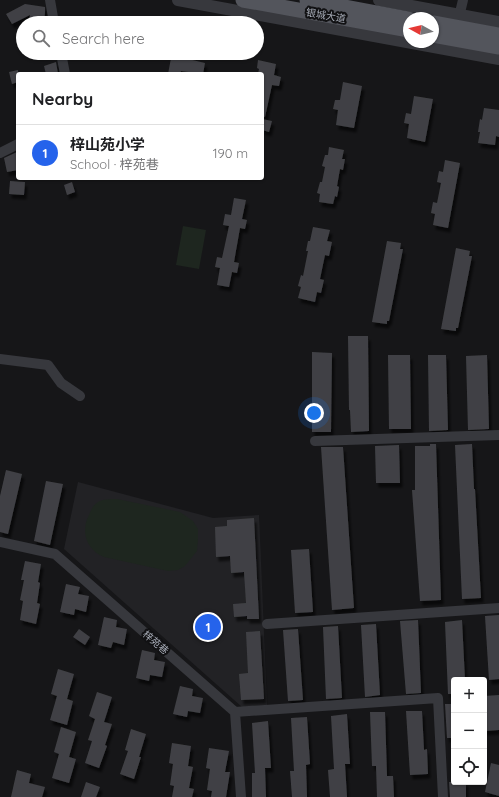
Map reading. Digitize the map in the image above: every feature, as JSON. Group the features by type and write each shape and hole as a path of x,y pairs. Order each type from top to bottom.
{"main road":[{"name":"银城大道","path":"243,0 403,29"},
{"name":"银城大道","path":"307,0 403,17"},
{"path":"439,23 458,21 499,35"},
{"path":"439,36 499,47"}],"street":[{"path":"50,0 53,16"},
{"path":"178,0 499,59"},
{"path":"379,0 458,21 499,22"},
{"path":"458,21 463,0"},
{"path":"62,60 65,72"},
{"path":"0,153 16,145"},
{"path":"0,359 48,365 61,383 80,396"},
{"path":"315,441 499,435"},
{"name":"梓苑巷","path":"0,542 55,554 235,712"},
{"path":"267,624 499,608"},
{"path":"241,797 235,712 438,698 443,797"}],"shaded area":[{"path":"183,226 206,230 199,269 176,265"},
{"path":"78,482 213,518 259,515 267,705 242,707 64,549"},
{"path":"117,499 180,512 193,521 198,529 197,551 185,566 178,570 168,571 104,557 93,550 89,545 85,534 86,521 92,508 100,501"}],"building":[{"path":"25,4 45,7 45,16 16,16 16,22 12,24 6,14"},
{"path":"171,60 192,60 205,63 203,72 168,72"},
{"path":"258,60 276,64 274,75 281,77 279,86 272,85 265,117 264,72 258,72 259,69 257,68"},
{"path":"56,62 58,72 46,72 44,66"},
{"path":"18,70 18,72 16,72 16,83 12,84 9,72"},
{"path":"343,82 362,86 354,128 336,125 338,110 333,109 335,100 340,100"},
{"path":"414,96 433,99 425,142 407,138 409,124 404,123 406,113 411,114"},
{"path":"484,108 499,110 499,137 496,136 495,145 478,143 480,119 482,120"},
{"path":"264,119 272,121 269,132 264,131"},
{"path":"329,147 344,150 342,159 345,159 343,170 340,169 337,197 335,196 333,204 319,202 320,194 317,193 320,182 322,182 325,167 322,166 325,155 328,155"},
{"path":"16,152 16,170 7,172 4,158"},
{"path":"445,160 460,163 448,228 433,225 435,214 431,213 433,202 437,203 441,183 437,182 439,171 443,172"},
{"path":"10,181 25,182 24,195 9,194"},
{"path":"72,182 75,192 67,195 64,185"},
{"path":"234,198 246,200 242,219 247,220 245,229 240,228 234,262 239,263 237,273 232,272 229,287 217,285 220,268 215,267 217,257 222,258 229,226 223,225 225,214 231,215"},
{"path":"313,227 330,230 327,241 332,242 329,256 325,255 320,279 324,280 321,293 317,292 315,302 298,298 301,287 298,286 301,275 303,276 308,251 306,251 308,241 310,241"},
{"path":"387,241 401,243 400,249 403,249 389,321 387,321 387,324 372,322"},
{"path":"456,248 470,251 469,256 472,256 458,328 456,328 456,331 441,329"},
{"path":"348,336 368,336 369,431 351,432 349,410"},
{"path":"312,352 332,353 331,432 312,432"},
{"path":"388,355 410,355 411,429 389,429"},
{"path":"428,355 446,355 448,430 429,431"},
{"path":"487,355 489,429 468,430 466,356"},
{"path":"430,444 436,444 441,600 420,601 412,490 415,490 415,446 430,446"},
{"path":"472,444 481,598 462,599 455,445"},
{"path":"399,445 400,483 376,483 375,446"},
{"path":"321,447 343,447 354,608 332,610"},
{"path":"6,470 22,474 8,534 0,532 0,496"},
{"path":"46,481 63,484 50,545 34,541"},
{"path":"254,518 259,619 247,619 247,616 234,617 233,604 246,603 244,572 231,573 230,556 216,557 215,527 227,526 227,520"},
{"path":"309,549 313,612 295,613 291,550"},
{"path":"25,561 41,564 37,603 40,604 36,624 20,620 23,601 20,600 24,580 21,580"},
{"path":"66,584 80,587 78,594 89,596 86,612 75,609 74,615 60,612"},
{"path":"499,615 499,679 489,680 485,616"},
{"path":"104,617 117,620 116,627 127,629 124,645 113,642 111,648 98,645"},
{"path":"418,620 421,693 406,694 400,621"},
{"path":"462,620 465,677 451,677 451,694 448,694 445,622"},
{"path":"376,624 380,695 365,697 361,625"},
{"path":"338,626 342,698 326,699 323,627"},
{"path":"79,629 90,637 85,645 73,637"},
{"path":"298,629 303,700 288,701 283,630"},
{"path":"260,631 264,699 241,700 239,674 248,673 246,632"},
{"path":"142,650 155,653 154,660 165,662 162,677 150,675 149,681 136,678"},
{"path":"58,669 74,674 67,699 73,701 67,725 50,720 57,696 51,694"},
{"path":"180,686 193,689 192,696 203,698 200,713 188,711 187,717 173,714"},
{"path":"97,692 112,697 104,722 112,724 105,745 107,746 99,768 85,763 92,741 88,740 95,719 89,716"},
{"path":"499,695 499,730 487,731 487,696"},
{"path":"445,704 451,704 451,738 447,738"},
{"path":"406,711 422,711 424,750 427,749 428,774 410,775"},
{"path":"370,712 385,712 387,776 393,776 394,797 377,797 376,766 372,766"},
{"path":"347,714 350,764 345,764 347,797 330,797 328,770 334,769 331,716"},
{"path":"307,717 310,764 306,765 307,797 292,797 290,771 294,771 291,718"},
{"path":"268,721 271,768 265,768 266,797 252,797 252,773 255,773 252,723"},
{"path":"61,727 76,732 69,757 76,759 69,783 52,778 59,754 54,752"},
{"path":"131,729 146,734 134,779 120,774 128,751 125,750"},
{"path":"172,743 191,746 188,766 193,767 189,788 194,789 192,797 172,797 174,786 170,785 173,764 169,763"},
{"path":"209,748 229,751 225,772 230,772 226,797 211,797 212,791 207,790 210,769 206,768"},
{"path":"491,763 499,765 499,796 485,792"},
{"path":"17,770 31,774 29,783 45,787 42,797 11,797"},
{"path":"86,782 100,787 96,797 81,797"},
{"path":"449,782 451,782 451,785 466,785 466,797 450,797"}],"place":[{"name":"梓山苑小学","path":"208,627"}]}
